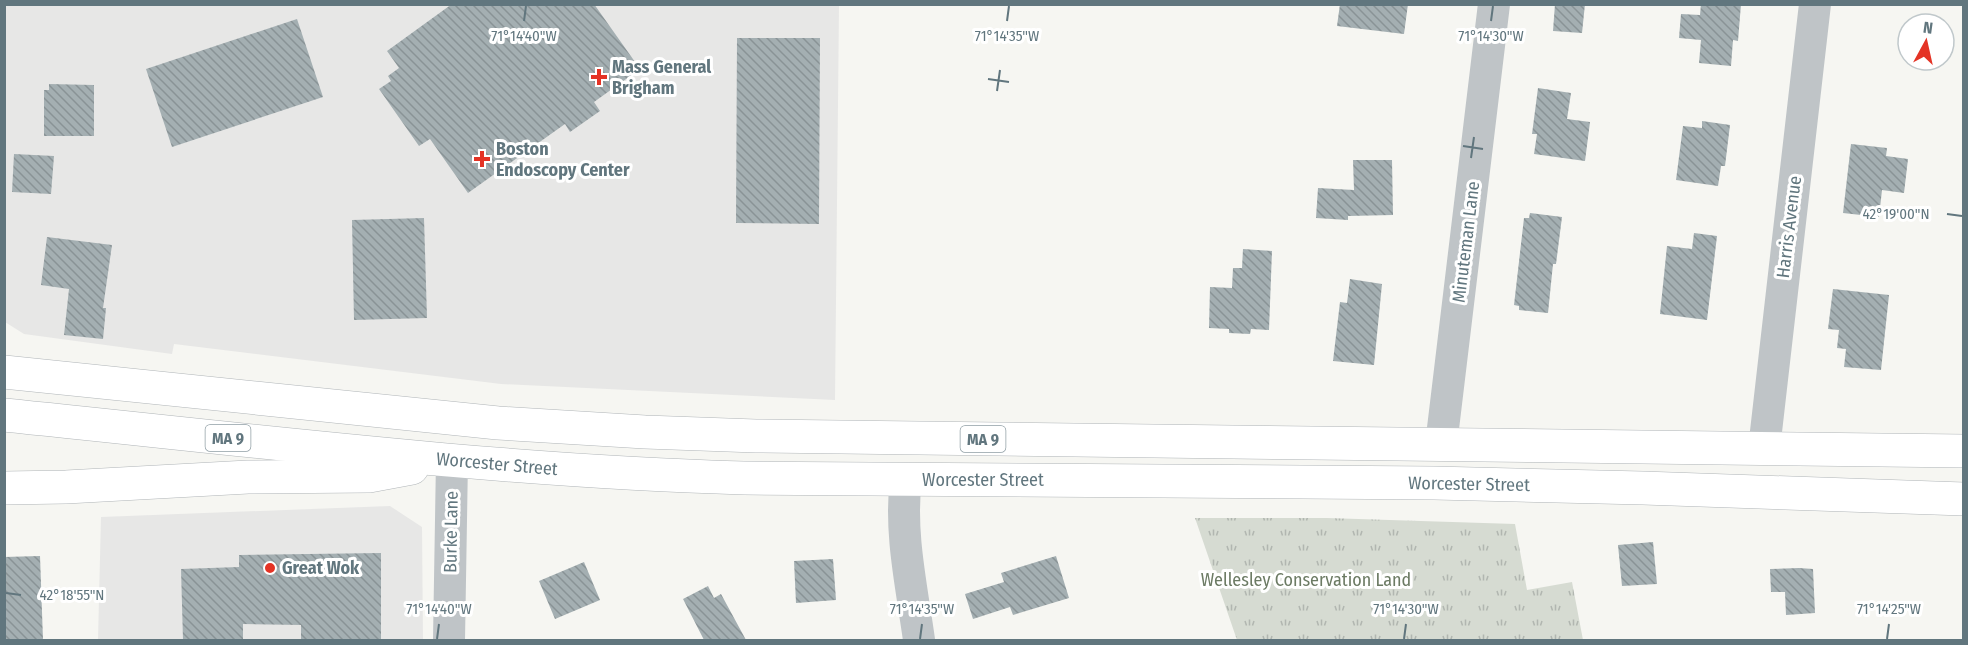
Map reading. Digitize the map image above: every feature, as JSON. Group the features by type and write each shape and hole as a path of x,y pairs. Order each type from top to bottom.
{"highway":[{"path":"4,353 42,369 77,380"},
{"name":"MA 9","path":"4,372 498,423 635,432 756,436 1964,451"},
{"name":"Worcester Street","path":"4,415 452,460 576,471 684,476 1424,482 1964,499"},
{"path":"4,488 248,477 369,476 452,460"}],"street":[{"name":"Minuteman Lane","path":"1441,445 1494,4"},
{"name":"Harris Avenue","path":"1764,449 1815,4"},
{"name":"Burke Lane","path":"449,640 452,460"},
{"path":"906,479 905,528 919,640"}],"shaded area":[{"path":"4,5 839,5 835,400 501,384 174,344 172,354 24,334 5,322"},
{"path":"390,506 422,527 423,640 98,640 101,517"}],"green space":[{"name":"Wellesley Conservation Land","path":"1195,518 1327,518 1515,524 1527,590 1572,582 1583,640 1237,640"}],"building":[{"path":"452,4 594,4 640,69 594,102 600,111 570,132 565,124 468,193 430,139 419,146 379,89 391,81 388,76 399,68 387,51"},
{"path":"1340,4 1408,4 1404,34 1337,26"},
{"path":"1555,4 1585,4 1582,33 1553,31"},
{"path":"1701,4 1741,4 1738,41 1733,40 1731,66 1699,63 1701,40 1679,38 1681,14 1700,15"},
{"path":"297,19 323,97 172,147 146,69"},
{"path":"737,38 820,38 819,224 736,223"},
{"path":"49,84 94,85 94,136 44,136 44,90 49,90"},
{"path":"1538,88 1571,93 1567,119 1590,122 1585,161 1534,154 1537,134 1532,134"},
{"path":"1702,121 1730,125 1725,166 1721,166 1718,186 1676,180 1683,126 1702,128"},
{"path":"1851,144 1887,148 1886,156 1908,159 1904,193 1882,190 1879,217 1843,213"},
{"path":"14,154 54,156 51,194 12,192"},
{"path":"1353,160 1392,160 1393,215 1348,216 1348,220 1316,218 1318,188 1354,190"},
{"path":"1530,213 1562,217 1556,264 1553,264 1548,313 1519,310 1519,306 1514,305 1524,218 1529,218"},
{"path":"424,218 427,318 354,320 352,220"},
{"path":"1694,233 1717,236 1707,320 1660,314 1667,246 1692,249"},
{"path":"47,237 112,245 103,308 106,308 103,339 64,335 69,289 41,285"},
{"path":"1243,249 1272,251 1269,330 1251,329 1250,334 1229,333 1229,329 1209,328 1210,287 1232,288 1233,268 1242,268"},
{"path":"1350,279 1382,284 1374,365 1333,361 1340,302 1347,303"},
{"path":"1833,289 1889,295 1881,370 1844,367 1846,349 1837,348 1839,330 1828,329"},
{"path":"1653,542 1657,584 1622,586 1618,545"},
{"path":"381,553 381,640 301,640 301,625 243,624 243,640 183,640 181,569 239,567 239,555"},
{"path":"40,556 43,640 4,640 4,557"},
{"path":"1056,556 1069,598 1013,615 1010,607 973,619 965,594 1004,582 1001,573"},
{"path":"833,559 836,600 796,603 794,561"},
{"path":"584,562 600,600 555,619 539,581"},
{"path":"1770,569 1813,569 1815,613 1786,615 1785,592 1771,592"},
{"path":"708,586 714,598 721,594 746,640 704,640 683,599"}],"place":[{"name":"Mass General Brigham","path":"599,77"},
{"name":"Boston Endoscopy Center","path":"482,159"},
{"name":"Great Wok","path":"270,568"}]}
